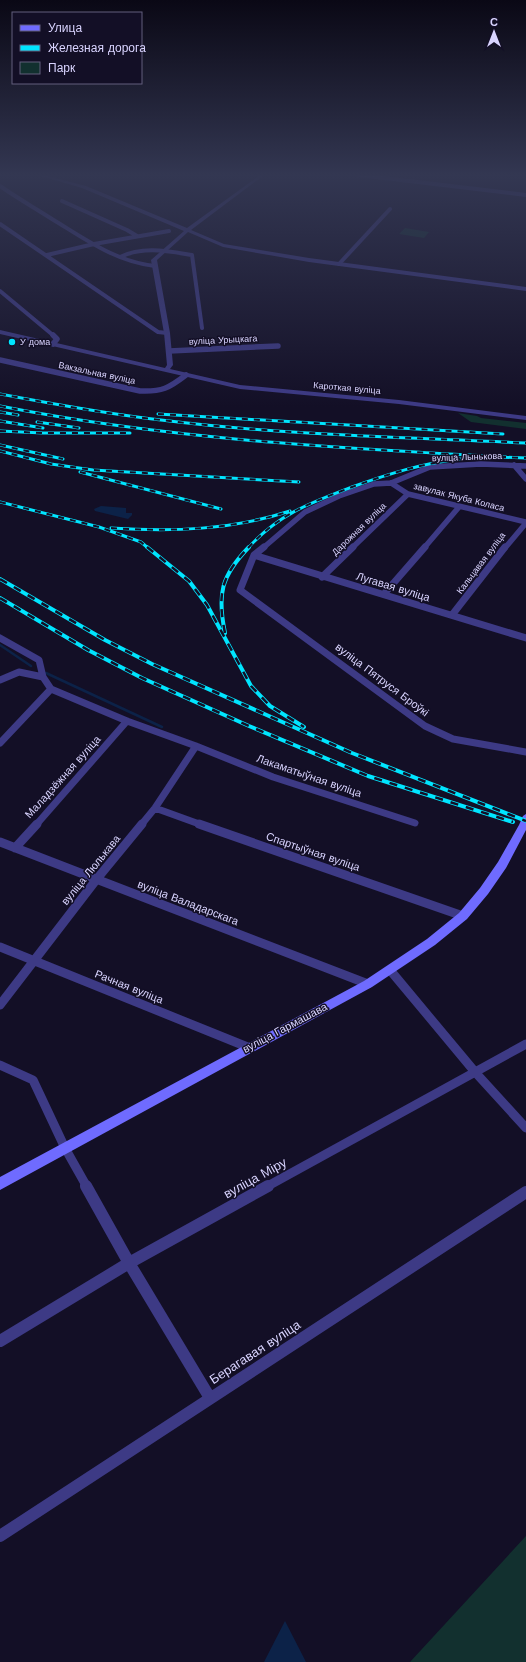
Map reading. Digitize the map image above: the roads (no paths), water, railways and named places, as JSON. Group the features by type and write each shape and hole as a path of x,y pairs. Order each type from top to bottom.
{"main road":[{"name":"вуліца Гармашава","path":"0,1184 368,984 431,942 463,916 484,891 502,865 526,819"}],"street":[{"path":"43,253 158,332 167,333"},
{"path":"47,255 57,253"},
{"path":"111,253 139,264 155,266"},
{"path":"120,257 128,253"},
{"path":"161,253 154,260 167,333 170,365 167,370"},
{"path":"174,253 192,255 202,328"},
{"path":"262,253 526,289"},
{"path":"339,264 350,253"},
{"path":"0,291 52,333 57,339 53,344"},
{"name":"Кароткая вуліца","path":"0,332 186,375 256,389 399,402 526,418"},
{"name":"вуліца Урыцкага","path":"169,351 278,346"},
{"name":"Вакзальная вуліца","path":"0,360 125,388 159,393 186,375"},
{"name":"вуліца Лынькова","path":"240,590 254,555 305,512 339,496 374,484 391,483 430,467 481,464 526,466"},
{"path":"514,465 526,479"},
{"name":"завулак Якуба Коласа","path":"391,483 408,494 526,523"},
{"name":"Дарожная вуліца","path":"322,577 408,494"},
{"path":"384,594 459,507"},
{"name":"Кальцавая вуліца","path":"452,615 516,533 526,523"},
{"name":"Лугавая вуліца","path":"254,555 526,638"},
{"name":"вуліца Пятруся Броўкі","path":"240,590 426,726 453,739 526,752"},
{"path":"0,638 39,660 43,677 52,689 0,743"},
{"path":"0,680 19,672 43,677"},
{"name":"Лакаматыўная вуліца","path":"52,689 127,721 196,746 274,778 415,823"},
{"name":"Маладзёжная вуліца","path":"15,848 127,721"},
{"name":"вуліца Люлькава","path":"0,1005 96,880 155,808 196,746"},
{"name":"Спартыўная вуліца","path":"155,808 463,916"},
{"name":"вуліца Валадарскага","path":"0,842 368,984"},
{"name":"Рачная вуліца","path":"0,947 250,1048"},
{"path":"390,970 475,1072 526,1128"},
{"name":"вуліца Міру","path":"0,1341 129,1263 526,1044"},
{"path":"0,1065 33,1080 65,1148 129,1263 210,1398"},
{"name":"Берагавая вуліца","path":"0,1536 526,1192"}],"water":[{"path":"101,506 126,508 126,513 132,513 132,515 128,519 95,511 94,509"},
{"path":"285,1621 306,1662 264,1662"}],"waterway":[{"path":"0,645 31,666"},
{"path":"46,673 162,727"}],"railway":[{"path":"0,394 100,412 206,425 343,435 526,443"},
{"path":"0,406 125,427 188,434 315,446 506,457"},
{"path":"0,412 18,415"},
{"path":"158,414 503,434"},
{"path":"0,421 43,428"},
{"path":"37,422 79,428"},
{"path":"0,431 43,433 130,433"},
{"path":"0,445 63,459"},
{"path":"0,451 51,464 93,470 299,482"},
{"path":"500,457 526,458"},
{"path":"249,547 271,526 283,518 322,498 392,473 433,463 461,459"},
{"path":"80,472 221,509"},
{"path":"0,502 99,527 141,542 148,548"},
{"path":"111,528 157,530 224,526 290,511"},
{"path":"147,547 189,581 207,605 251,686 270,706 304,727"},
{"path":"225,633 221,607 224,586 232,567 249,547"},
{"path":"0,579 105,640 152,664 352,753 526,821"},
{"path":"0,598 88,650 142,678 249,726 368,776 513,822"}],"place":[{"name":"У дома","path":"12,342"}]}
